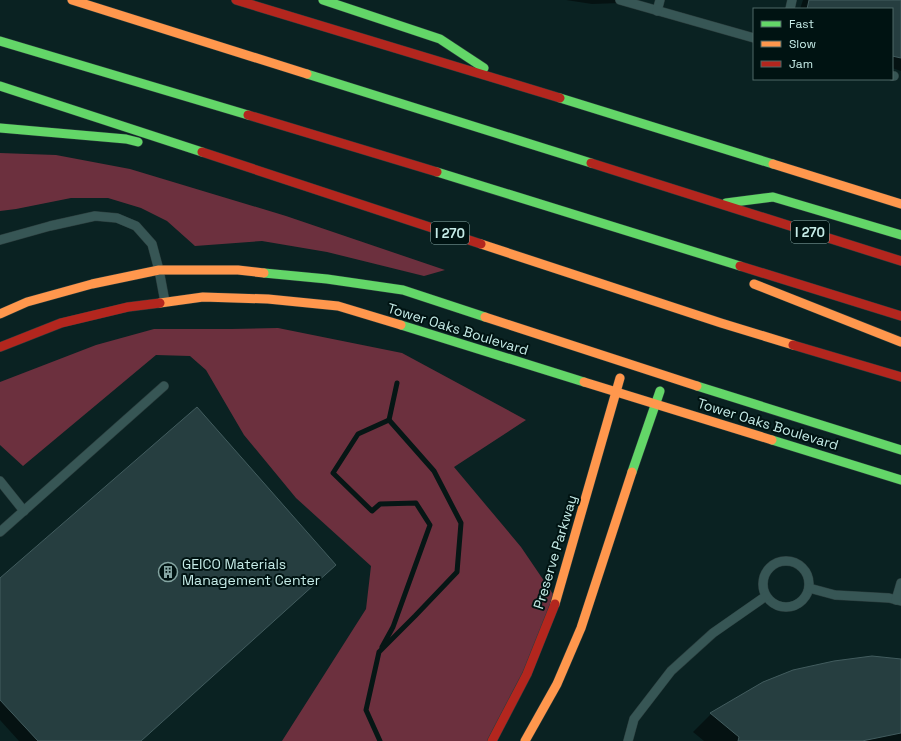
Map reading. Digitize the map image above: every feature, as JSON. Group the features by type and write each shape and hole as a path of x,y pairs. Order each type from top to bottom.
{"main road":[{"name":"I 270","path":"72,0 901,261"},
{"path":"236,0 901,204"},
{"path":"323,0 440,39 504,81"},
{"path":"0,41 396,159 901,316"},
{"name":"I 270","path":"0,86 721,323 901,377"},
{"path":"0,128 126,139 255,169"},
{"path":"719,204 773,197 901,235"},
{"path":"595,221 704,264"},
{"name":"Tower Oaks Boulevard","path":"0,314 27,302 92,284 159,270 238,270 327,279 403,290 667,377 901,450"},
{"path":"748,282 901,342"},
{"name":"Tower Oaks Boulevard","path":"0,347 62,323 128,307 203,297 268,299 338,306 901,480"},
{"name":"Preserve Parkway","path":"492,741 527,674 557,600 624,363"},
{"path":"525,741 557,684 581,628 655,403 667,377"}],"lane":[{"path":"620,0 753,38"},
{"path":"657,11 660,0"},
{"path":"0,240 50,226 95,216 117,218 136,226 152,244 165,302"},
{"path":"0,532 164,386"},
{"path":"0,481 24,511"},
{"path":"783,561 792,562 798,564 804,570 808,579 809,588 806,596 798,604 788,608 776,605 768,600 763,586 763,578 775,563 783,561"},
{"path":"809,588 835,595 889,598 898,600 901,583"},
{"path":"628,741 634,719 671,671 713,633 766,596"}],"shaded area":[{"path":"0,153 56,155 130,169 286,216 445,270 424,276 327,252 262,241 195,246 167,221 141,208 108,198 71,198 0,211"},
{"path":"278,328 402,353 526,420 454,467 521,547 557,600 492,741 282,741 366,609 371,566 296,498 244,435 206,370 190,356 156,355 23,466 0,445 0,382 96,345 154,329"}],"building":[{"path":"809,0 901,0 901,58 893,56 893,8 807,8"},
{"name":"GEICO Materials Management Center","path":"197,407 336,565 141,741 38,741 0,700 0,578"},
{"path":"872,656 901,659 901,733 862,741 738,741 739,737 710,713 763,682 793,670 834,661"}],"waterway":[{"path":"380,741 366,710 379,652 457,572 461,523 434,471 389,420 397,383"},
{"path":"382,647 393,627 430,525 416,503 380,504 372,511 333,473 358,434 389,420"}],"traffic: fast":[{"path":"323,0 440,39 484,68"},
{"path":"0,41 248,115"},
{"path":"307,74 591,163"},
{"path":"0,86 202,152"},
{"path":"560,98 773,164"},
{"path":"0,128 126,139 138,142"},
{"path":"437,172 740,266"},
{"path":"726,203 773,197 901,235"},
{"path":"264,273 327,279 403,290 485,317"},
{"path":"401,325 584,382"},
{"path":"697,386 901,450"},
{"path":"632,472 660,391"},
{"path":"772,440 901,480"}],"traffic: slow":[{"path":"72,0 307,74"},
{"path":"773,164 901,204"},
{"path":"481,244 721,323 793,345"},
{"path":"0,314 27,302 92,284 159,270 238,270 264,273"},
{"path":"754,284 901,342"},
{"path":"160,303 203,297 268,299 338,306 401,325"},
{"path":"485,317 697,386"},
{"path":"555,604 620,378"},
{"path":"584,382 772,440"},
{"path":"525,741 557,684 581,628 632,472"}],"traffic: jam":[{"path":"236,0 560,98"},
{"path":"248,115 437,172"},
{"path":"202,152 481,244"},
{"path":"591,163 901,261"},
{"path":"740,266 901,316"},
{"path":"0,347 61,323 128,307 160,303"},
{"path":"793,345 901,377"},
{"path":"492,741 527,674 555,604"}],"place":[{"name":"GEICO Materials Management Center","path":"168,572"}]}
